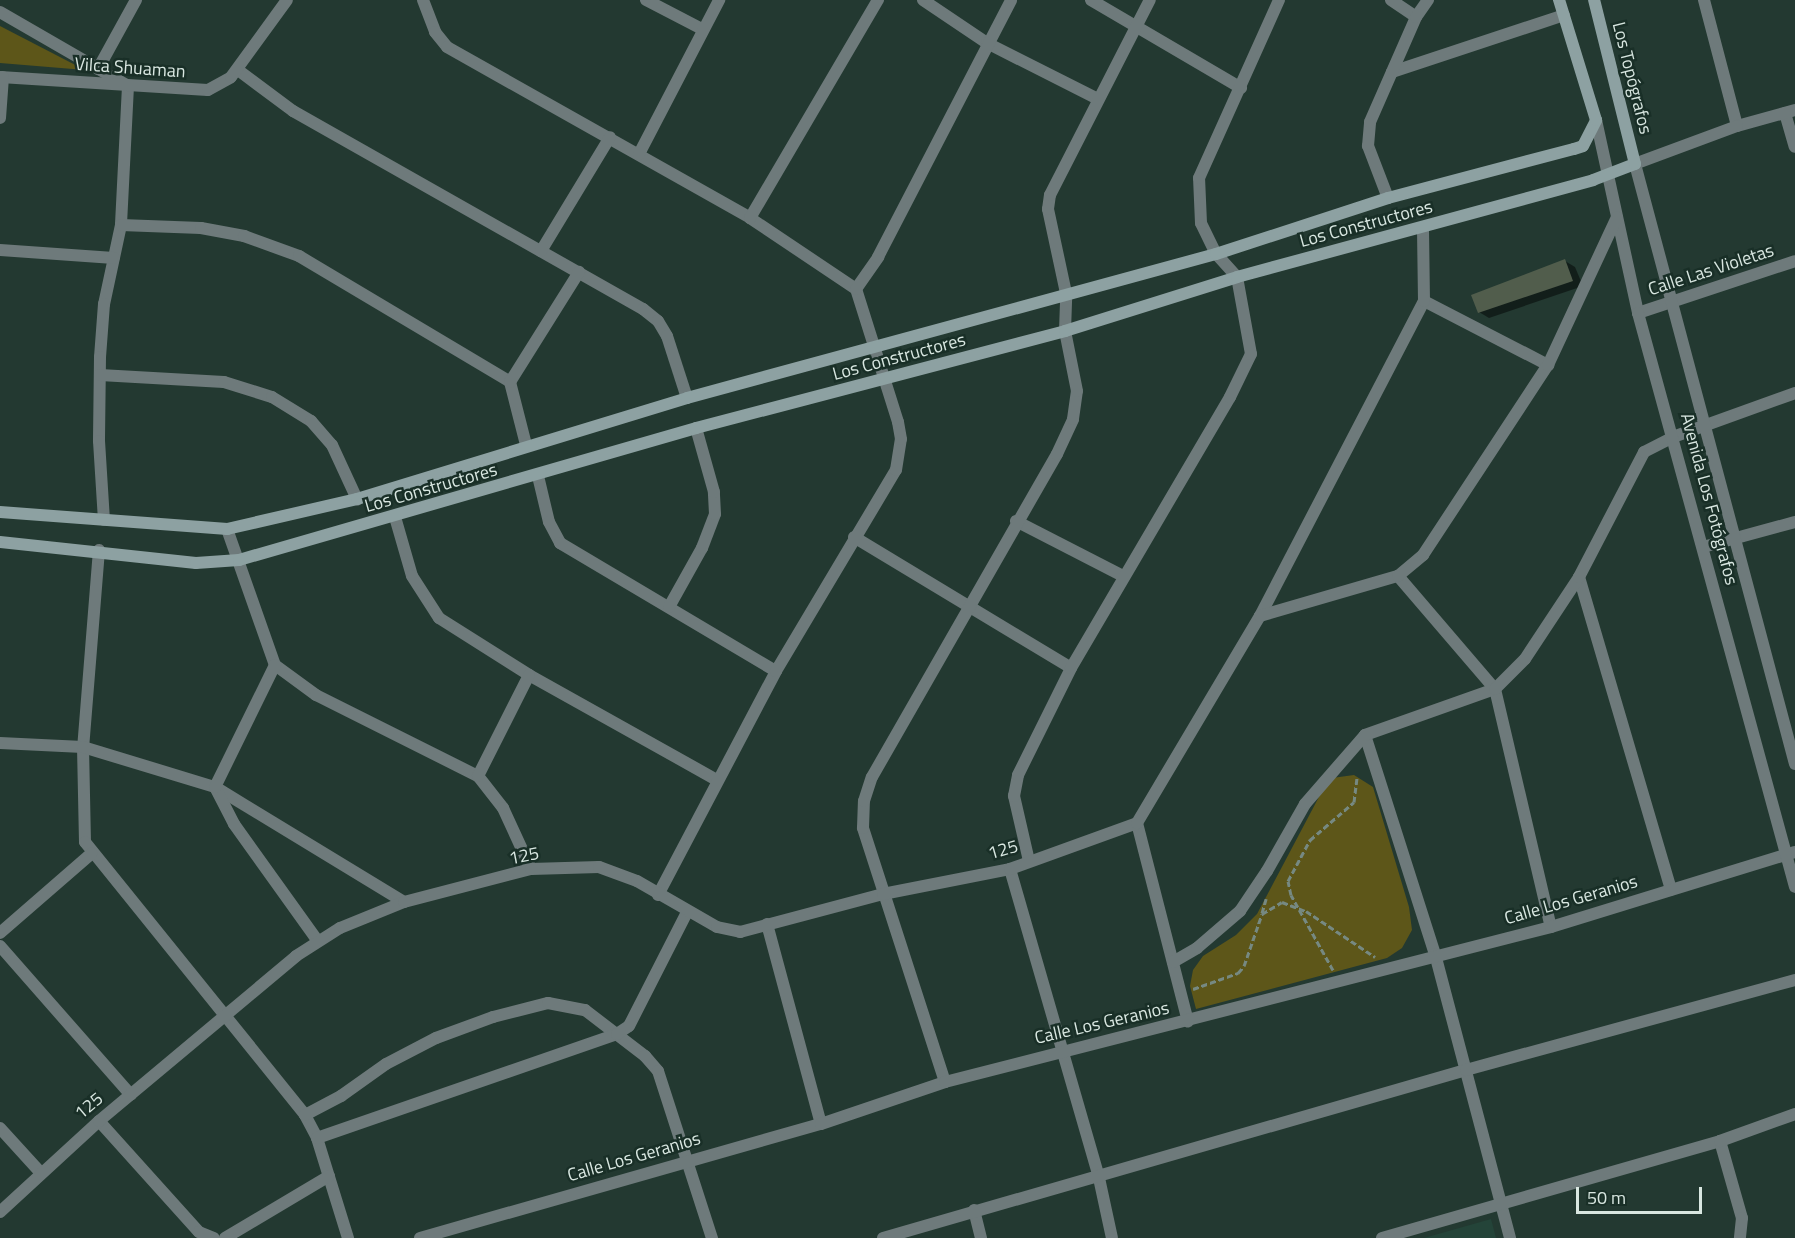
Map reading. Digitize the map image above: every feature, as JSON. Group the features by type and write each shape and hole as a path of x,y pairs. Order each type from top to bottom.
{"main road":[{"path":"1559,0 1596,120"},
{"name":"Los Topógrafos","path":"1594,0 1635,164"},
{"name":"Los Constructores","path":"0,512 227,529 357,499 687,398 1216,254 1388,198 1574,149 1583,146 1596,120"},
{"name":"Los Constructores","path":"0,542 99,550 196,563 238,560 538,476 696,428 1065,331 1236,278 1423,228 1635,164"}],"street":[{"path":"98,69 136,0"},
{"name":"Vilca Shuaman","path":"2,77 208,90 238,69 287,0"},
{"path":"423,0 435,32 447,47 750,218 856,290 898,422 900,453 888,487 854,537 776,670 658,895"},
{"path":"646,0 702,29"},
{"path":"639,154 719,0"},
{"path":"750,218 878,0"},
{"path":"923,0 987,44 1098,99"},
{"path":"856,290 878,257 1011,0"},
{"path":"1090,0 1241,88"},
{"path":"945,1082 862,828 864,801 872,777 1066,436 1076,405 1075,378 1065,331 1066,293 1050,225 1050,195 1150,0"},
{"path":"1029,861 1014,796 1018,775 1071,668 1230,397 1251,354 1236,278 1216,254 1201,223 1199,178 1280,0"},
{"path":"1391,0 1416,17"},
{"path":"1388,198 1368,147 1370,122 1416,17 1428,0"},
{"path":"1704,0 1737,126"},
{"path":"0,12 128,86 121,225 104,304 100,375 99,441 104,520"},
{"path":"1392,72 1564,15"},
{"path":"238,69 293,111 579,272 658,321 675,352 687,398"},
{"path":"0,118 2,77"},
{"path":"1790,111 1795,147"},
{"name":"Los Constructores","path":"1635,164 1737,126 1790,111"},
{"name":"Avenida Los Fotógrafos","path":"1596,120 1638,313 1791,853 1795,887"},
{"path":"541,251 610,137"},
{"path":"1635,164 1795,764"},
{"path":"1260,616 1398,576 1423,555 1548,365 1617,217"},
{"path":"121,225 201,228 244,236 299,256 510,381 526,446"},
{"path":"1188,1022 1137,823 1260,616 1424,301 1423,228"},
{"path":"0,250 114,258"},
{"name":"Calle Las Violetas","path":"1638,313 1795,261"},
{"path":"510,381 579,272"},
{"path":"1424,301 1548,365"},
{"path":"100,375 224,382 272,397 311,421 332,445 357,499"},
{"path":"1173,962 1197,948 1240,911 1267,871 1305,804 1365,735 1495,689 1525,659 1579,577 1644,452 1673,437 1795,393"},
{"path":"669,607 699,554 715,514 714,492 696,428"},
{"path":"538,476 549,522 560,543 776,670"},
{"path":"395,517 412,576 427,606 453,629 717,780"},
{"path":"1016,521 1123,576"},
{"path":"1703,547 1795,522"},
{"path":"227,529 275,666 316,695 478,776 503,808 531,869"},
{"path":"854,537 1071,668"},
{"path":"99,550 83,747 82,824 91,854 305,1115 317,1138 348,1238"},
{"path":"1398,576 1495,689 1551,927"},
{"path":"1579,577 1671,890"},
{"path":"214,787 275,666"},
{"path":"478,776 530,675"},
{"path":"1365,735 1435,954 1510,1238"},
{"path":"0,743 83,747 214,787 404,902"},
{"path":"214,787 234,824 317,940"},
{"name":"125","path":"0,1212 99,1121 317,940 366,915 404,902 531,869 599,867 622,873 687,912 740,932 883,894 1010,869 1137,823"},
{"name":"Calle Los Geranios","path":"420,1238 689,1159 821,1124 945,1082 1062,1050 1188,1022 1435,954 1551,927 1791,853"},
{"path":"0,933 91,854"},
{"path":"1010,869 1099,1178 1112,1238"},
{"path":"317,1138 617,1034 628,1026 687,912"},
{"path":"767,924 821,1124"},
{"path":"0,946 131,1095"},
{"path":"883,1238 975,1210 1099,1178 1466,1070 1795,980"},
{"path":"305,1115 341,1096 386,1064 436,1038 493,1017 548,1003 585,1010 617,1034 658,1071 689,1159 712,1238"},
{"path":"1382,1238 1500,1202 1720,1141 1795,1114"},
{"path":"99,1121 195,1235 214,1238"},
{"path":"0,1128 40,1173"},
{"path":"1720,1141 1742,1218 1740,1238"},
{"path":"225,1238 329,1176"},
{"path":"975,1210 981,1238"}],"path":[{"path":"1336,973 1297,905 1288,881 1292,868 1310,840 1354,802 1357,776"},
{"path":"1191,989 1238,973 1244,966 1262,914 1282,902 1297,905 1380,960"}],"shaded area":[{"path":"0,26 85,70 0,63"},
{"path":"1354,775 1373,787 1409,907 1412,930 1402,948 1387,958 1196,1009 1190,986 1193,970 1203,956 1236,935 1257,914 1321,793 1332,778"},
{"path":"1491,1219 1496,1238 1424,1238"}],"building":[{"path":"1565,259 1573,281 1478,313 1471,295"}]}
